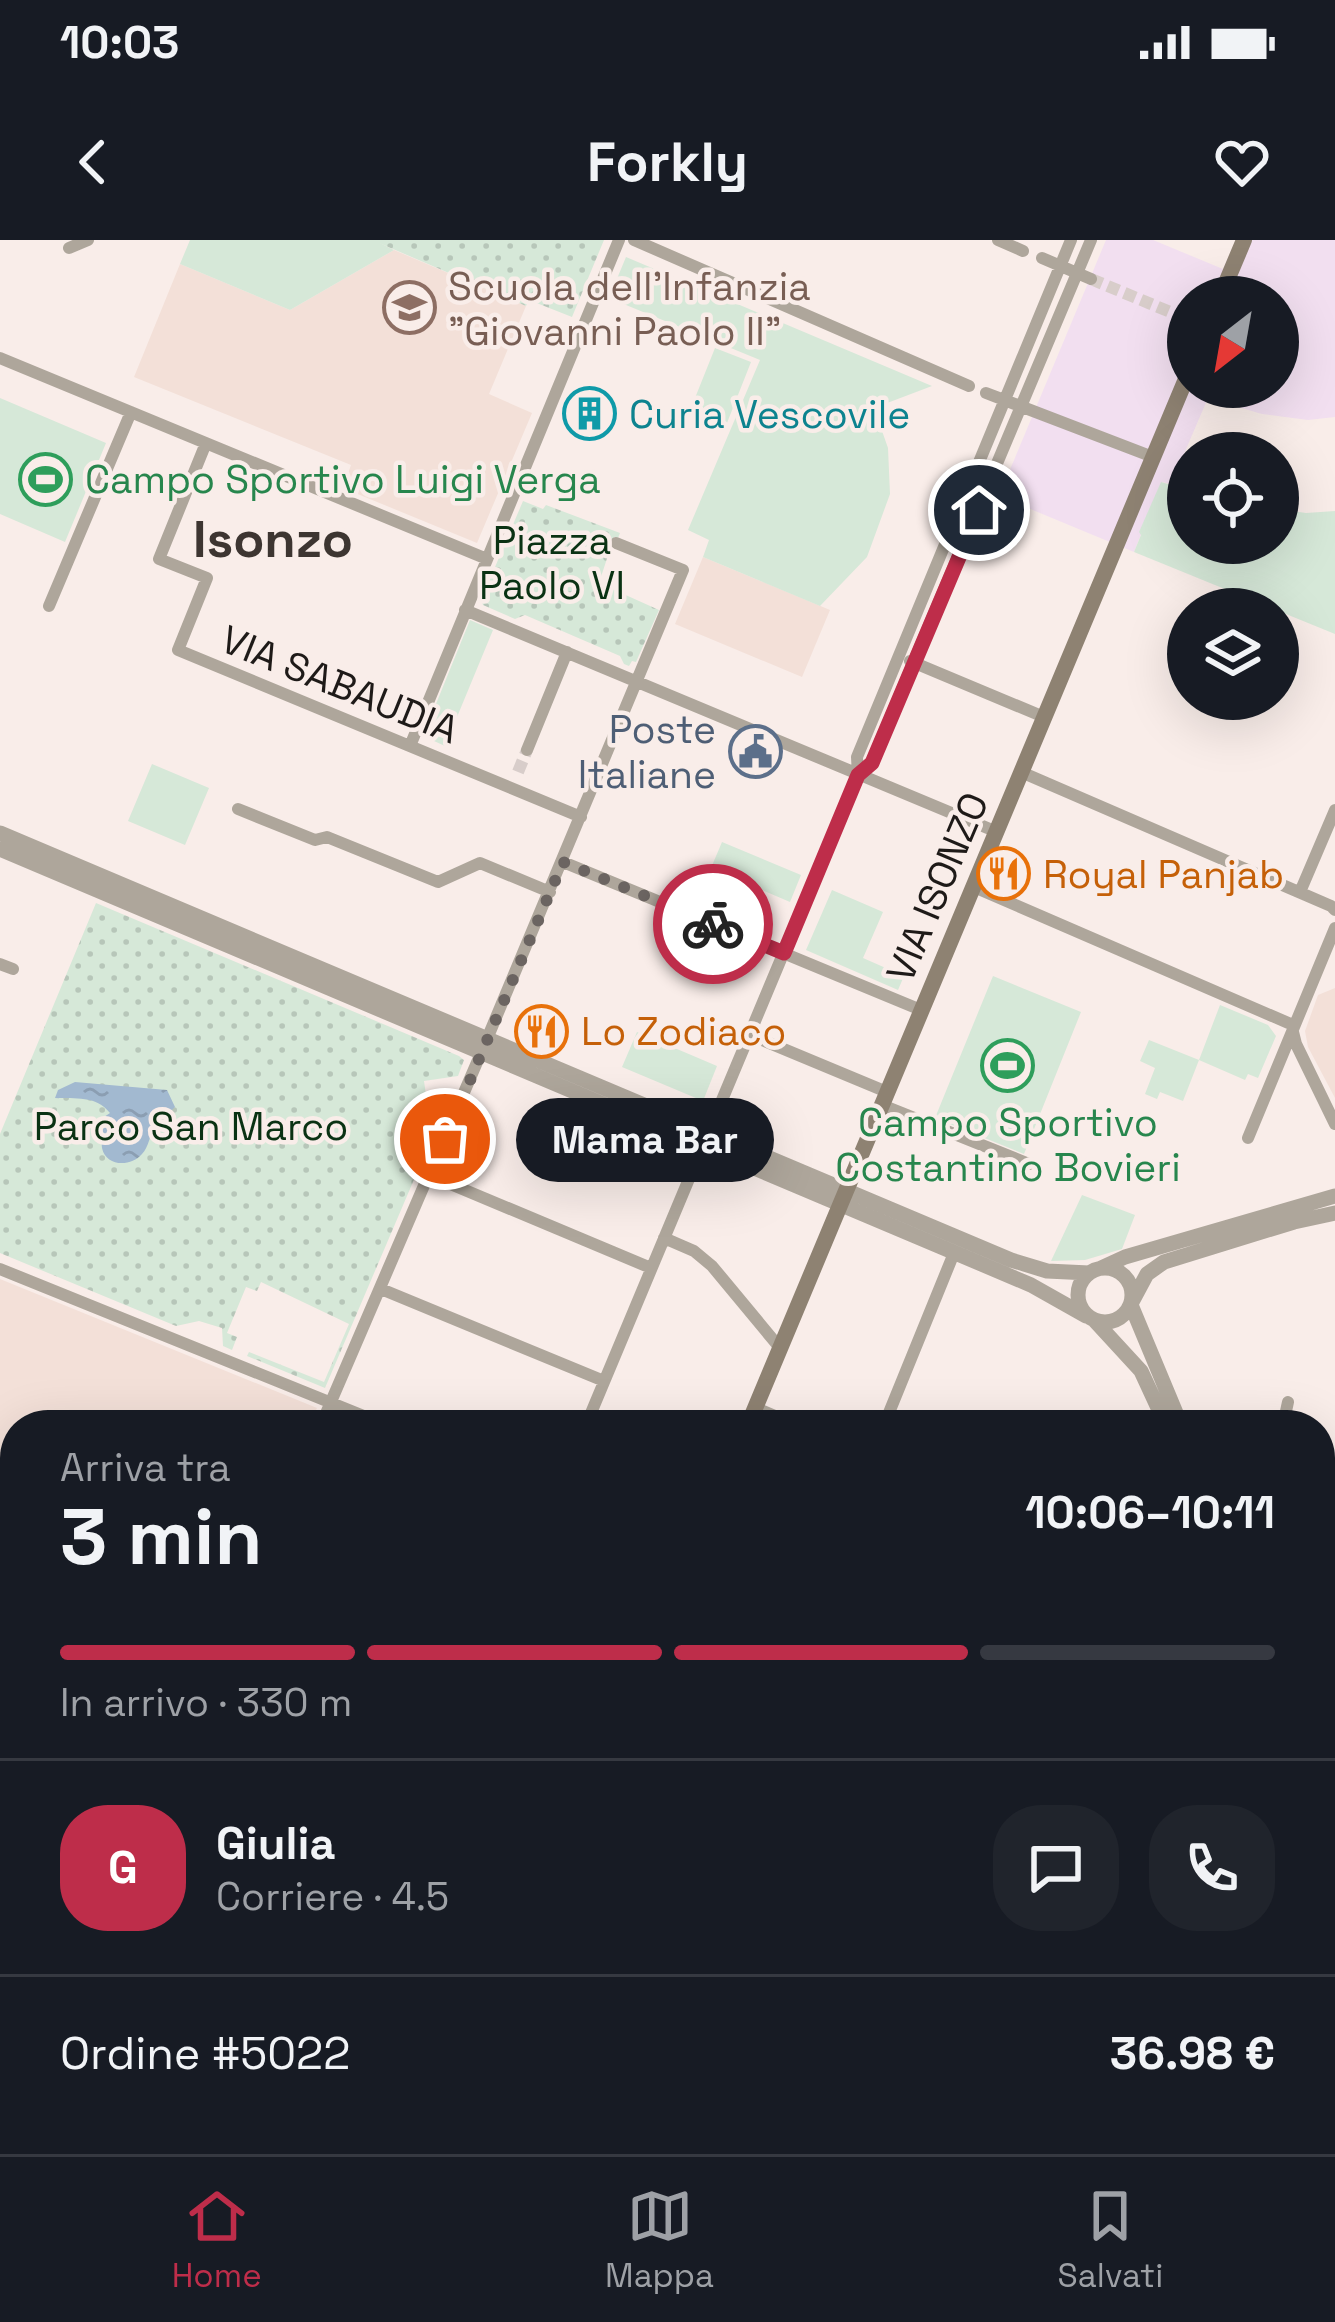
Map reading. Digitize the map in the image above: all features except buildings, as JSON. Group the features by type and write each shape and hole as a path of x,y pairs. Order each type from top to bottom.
{"main road":[{"path":"1229,276 1244,240"},
{"name":"VIA ISONZO","path":"754,1410 1174,408"}],"street":[{"path":"69,248 88,240"},
{"path":"410,746 619,240"},
{"path":"634,240 969,386"},
{"path":"998,240 1023,251"},
{"path":"592,1410 858,775 857,758 1071,240"},
{"path":"858,775 872,763 1091,240"},
{"path":"1042,259 1091,279"},
{"path":"0,358 487,559"},
{"path":"986,393 1153,457"},
{"path":"49,606 131,412"},
{"name":"VIA SABAUDIA","path":"206,443 159,559 207,578 178,650 581,817"},
{"path":"327,1410 683,570 616,543"},
{"path":"465,610 997,832"},
{"path":"527,750 567,652"},
{"path":"898,656 1044,717"},
{"path":"512,788 518,772"},
{"path":"1021,772 1335,910"},
{"path":"238,809 315,840 327,837 438,882 480,863 550,892"},
{"path":"1300,892 1335,810"},
{"path":"0,833 484,1046"},
{"path":"0,848 843,1198 1024,1265 1054,1272 1110,1268 1130,1284 1131,1304 1175,1410"},
{"path":"563,862 921,1010"},
{"path":"974,887 1293,1025"},
{"path":"1248,1138 1335,928"},
{"path":"1316,975 1335,961"},
{"path":"1293,1025 1296,1044 1335,1124"},
{"path":"750,1035 1029,1165"},
{"path":"429,1175 651,1268"},
{"path":"1159,1410 1141,1371 1082,1310 1078,1294 1083,1279 1125,1257 1335,1196"},
{"path":"843,1198 1089,1317 1110,1322 1126,1313 1147,1274 1164,1262 1335,1213"},
{"path":"664,1238 694,1251 712,1266 780,1348"},
{"path":"890,1410 954,1253"},
{"path":"0,1269 348,1410"},
{"path":"380,1288 604,1381"},
{"path":"1286,1410 1288,1402"}],"shaded area":[{"path":"1106,240 1153,240 1223,269 1236,240 1335,240 1335,417 1308,420 1242,408 1299,408 1299,276 1167,276 1167,408 1204,408 1193,432 1167,432 1167,483 1162,482 1134,552 999,496"},
{"path":"394,250 526,306 489,394 532,413 477,543 343,488 351,465 134,377 180,264 290,310"},
{"path":"703,557 830,610 802,677 675,624"},
{"path":"1335,988 1335,1098 1308,1047 1305,1031 1318,995"},
{"path":"0,1279 317,1408 316,1410 0,1410"}],"green space":[{"path":"190,240 380,240 394,250 290,310 180,264"},
{"path":"380,240 604,240 572,317 529,300 526,306"},
{"path":"626,257 932,386 874,408 888,448 890,494 867,557 820,606 703,557 709,540 688,530 760,360 609,298"},
{"path":"715,348 751,362 725,428 689,413"},
{"name":"Campo Sportivo Luigi Verga","path":"0,398 106,443 65,542 0,514"},
{"path":"1161,482 1167,484 1167,564 1299,564 1299,512 1335,511 1335,634 1299,619 1299,588 1222,588 1134,552"},
{"name":"Piazza Paolo VI","path":"523,501 620,533 614,537 599,583 659,610 636,662 629,666 620,656 525,615 515,619 483,605 481,600"},
{"path":"470,620 493,630 445,746 423,736"},
{"path":"152,764 209,788 185,845 128,821"},
{"path":"722,842 801,875 790,902 711,868"},
{"path":"832,890 883,912 863,958 904,976 898,990 806,950"},
{"name":"Parco San Marco","path":"96,903 464,1060 458,1076 424,1081 428,1108 442,1114 325,1388 247,1356 249,1352 324,1382 349,1324 261,1282 257,1291 246,1287 227,1333 237,1337 232,1350 223,1346 222,1328 199,1321 176,1326 0,1253 0,1134"},
{"name":"Campo Sportivo Costantino Bovieri","path":"993,976 1081,1012 1024,1154 935,1118"},
{"path":"1220,1005 1268,1025 1276,1036 1258,1078 1248,1074 1245,1080 1199,1060"},
{"path":"637,1032 717,1066 703,1101 622,1067"},
{"path":"1149,1040 1199,1060 1183,1101 1160,1092 1157,1099 1145,1094 1155,1068 1140,1061"},
{"path":"1082,1195 1135,1215 1122,1249 1085,1260 1051,1261"}],"water":[{"path":"75,1082 167,1090 175,1107 157,1124 137,1158 114,1162 102,1146 104,1117 110,1113 92,1101 55,1098 58,1090"}],"tunnel":[{"path":"1091,279 1167,311"},
{"path":"518,772 527,750"}],"way so far":[{"path":"445,1139 563,862 713,924"}],"place":[{"name":"Scuola dell'Infanzia \"Giovanni Paolo II\"","path":"409,308"},
{"name":"Curia Vescovile","path":"590,414"},
{"name":"Campo Sportivo Luigi Verga","path":"46,479"},
{"name":"Poste Italiane","path":"755,751"},
{"name":"Royal Panjab","path":"1004,874"},
{"name":"Lo Zodiaco","path":"542,1031"},
{"name":"Campo Sportivo Costantino Bovieri","path":"1008,1065"},
{"name":"Mama Bar","path":"445,1139"}],"district":[{"name":"Isonzo","path":"273,539"}],"route":[{"path":"713,924 784,953 858,775 872,763 979,510"}]}
